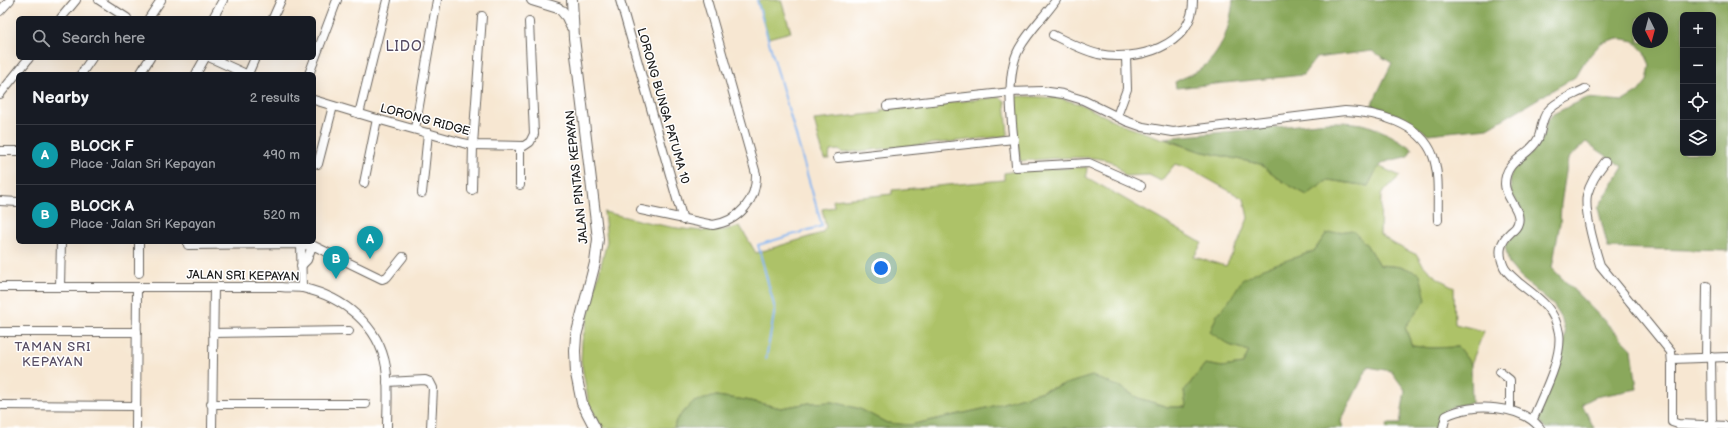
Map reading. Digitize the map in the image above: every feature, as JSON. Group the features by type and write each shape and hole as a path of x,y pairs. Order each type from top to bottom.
{"street":[{"path":"0,11 10,0"},
{"path":"63,16 76,0"},
{"path":"99,0 122,16"},
{"path":"150,16 161,0"},
{"path":"214,16 223,0"},
{"path":"274,16 281,0"},
{"path":"316,56 337,0"},
{"path":"358,114 387,0"},
{"path":"415,129 437,0"},
{"name":"LORONG BUNGA PATUMA 10","path":"620,0 682,220"},
{"path":"641,210 682,220 713,225 730,220 744,209 750,202 756,185 756,174 708,0"},
{"path":"1056,0 1020,48 1012,65 1010,92 1016,167 1089,162 1141,186"},
{"path":"1052,35 1097,54 1126,56 1150,51 1176,37 1184,29 1191,18 1193,0"},
{"path":"534,1 558,5 569,10 572,3"},
{"name":"JALAN PINTAS KEPAYAN","path":"572,3 574,38 598,239 595,263 576,336 576,374 582,403 595,428"},
{"name":"JALAN PINTAS KEPAYAN","path":"558,5 569,21 574,38"},
{"path":"472,190 473,145 482,16"},
{"name":"LORONG RIDGE","path":"316,101 428,134 473,145 520,146 530,142 534,134 529,22"},
{"path":"1116,116 1127,89 1126,56"},
{"path":"18,72 27,60"},
{"path":"82,72 91,60"},
{"path":"141,72 149,60"},
{"path":"197,72 204,60"},
{"path":"216,60 242,72"},
{"path":"248,72 254,60"},
{"path":"310,72 314,60"},
{"path":"0,94 16,74"},
{"path":"1443,428 1446,416 1453,412 1472,408 1510,410 1538,425 1557,358 1560,339 1556,321 1545,304 1505,269 1500,252 1500,246 1505,237 1516,228 1519,222 1518,214 1506,194 1506,176 1516,159 1536,142 1543,119 1549,110 1585,89"},
{"path":"886,106 1010,92 1042,91 1063,94 1083,100 1143,127 1173,132 1345,111 1364,112 1400,124 1416,133 1426,143 1430,150 1436,170 1438,220"},
{"path":"318,164 333,106"},
{"path":"364,183 377,119"},
{"path":"422,193 428,134"},
{"path":"838,158 1014,139"},
{"path":"520,146 520,185"},
{"path":"0,151 16,151"},
{"path":"1605,162 1587,195 1586,208 1600,265 1671,352 1672,422 1678,424 1728,426"},
{"path":"0,201 16,202"},
{"path":"60,287 61,244"},
{"path":"139,244 139,273"},
{"path":"188,245 309,245 382,279 387,277 403,257"},
{"path":"302,288 302,266 309,245"},
{"path":"1707,286 1708,357 1712,425"},
{"name":"JALAN SRI KEPAYAN","path":"0,287 302,288 327,296 348,308 362,320 374,334 382,352 386,367 387,428"},
{"path":"136,428 137,287"},
{"path":"212,428 211,404 214,287"},
{"path":"213,333 349,331"},
{"path":"0,332 137,332"},
{"path":"1672,359 1728,357"},
{"path":"1500,372 1510,380 1510,410"},
{"path":"387,382 425,380 430,382 433,388 431,428"},
{"path":"211,404 366,404"},
{"path":"0,405 136,406"}],"green space":[{"path":"757,0 781,0 791,32 768,38"},
{"path":"1233,0 1728,0 1728,251 1608,248 1598,208 1623,167 1586,142 1568,159 1561,204 1560,223 1552,268 1632,349 1637,389 1595,397 1582,404 1594,428 1545,428 1538,419 1564,346 1565,333 1562,319 1554,306 1519,276 1509,264 1505,246 1525,222 1523,212 1511,193 1510,176 1513,169 1536,149 1542,140 1547,121 1553,114 1587,98 1623,101 1638,92 1647,81 1650,65 1640,48 1668,48 1668,12 1632,12 1632,41 1618,38 1601,43 1585,61 1575,77 1488,128 1428,134 1401,117 1370,108 1392,63 1372,51 1316,58 1303,75 1176,88 1175,82 1198,71 1213,57 1219,49 1230,20"},
{"path":"1020,96 1059,98 1080,104 1125,126 1199,151 1260,164 1285,183 1307,195 1328,180 1368,186 1378,166 1400,176 1381,194 1380,235 1417,255 1420,261 1432,274 1454,287 1455,324 1484,331 1471,364 1458,347 1432,348 1412,346 1405,327 1414,314 1403,267 1379,265 1366,244 1326,234 1314,251 1292,259 1229,301 1217,315 1229,345 1249,351 1243,364 1222,367 1205,364 1184,391 1186,407 1168,407 1138,398 1120,387 1062,385 987,408 910,425 887,423 860,409 833,402 809,403 781,408 746,400 716,396 676,420 674,428 602,428 589,404 581,361 582,341 607,241 604,212 654,224 691,230 725,230 740,226 756,253 822,233 826,227 822,209 834,207 833,200 892,194 892,190 1004,180 1004,173 1021,170 1087,167 1086,177 1202,243 1194,257 1226,266 1239,241 1248,218 1244,199 1190,169 1175,164 1161,181 1149,175 1125,176 1115,164 1107,160 1096,158 1020,161 1013,98"},
{"path":"1000,97 1005,101 1007,136 842,153 839,150 830,151 829,159 824,159 814,120 881,113 881,110"},
{"path":"1328,122 1351,123 1369,126 1400,140 1412,149 1407,157 1391,160 1382,164 1375,172 1368,186 1328,180 1307,195 1285,183 1260,164 1199,151 1164,138"},
{"path":"1352,230 1366,244 1379,265 1403,267 1420,274 1426,300 1405,327 1412,346 1432,348 1458,347 1471,364 1472,403 1455,406 1444,411 1438,428 1386,428 1388,424 1400,424 1405,390 1391,371 1368,367 1341,421 1343,428 674,428 676,420 693,402 716,396 746,400 781,408 809,403 833,402 860,409 887,423 910,425 987,408 1092,376 1120,387 1138,398 1168,407 1186,407 1184,391 1205,364 1222,367 1243,364 1249,351 1229,345 1210,332 1217,315 1229,301 1242,280 1264,268 1314,251 1326,234"}],"waterway":[{"path":"757,0 822,226 758,245 775,309 766,359"}],"place":[{"name":"BLOCK F","path":"370,259"},
{"name":"BLOCK A","path":"336,279"}],"district":[{"name":"LIDO","path":"404,46"},
{"name":"TAMAN SRI KEPAYAN","path":"53,354"}]}
